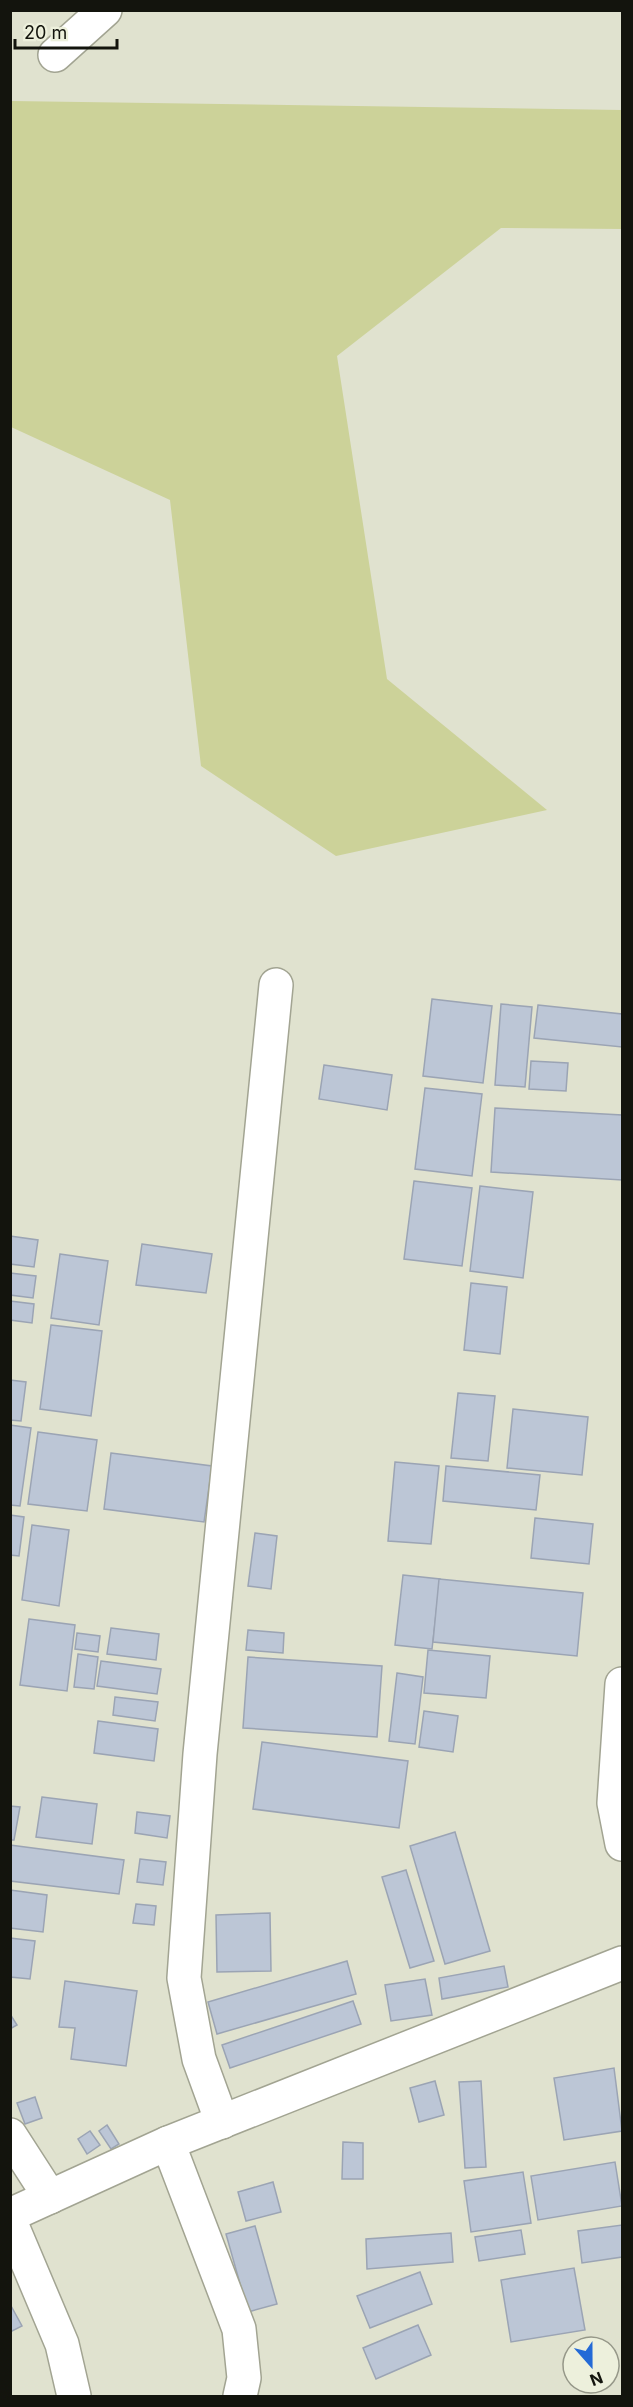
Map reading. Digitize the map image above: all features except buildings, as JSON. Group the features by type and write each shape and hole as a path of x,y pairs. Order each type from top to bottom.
{"street":[{"path":"55,55 105,10"},
{"path":"222,2121 199,2059 184,1978 200,1754 276,985"},
{"path":"622,1684 614,1803 622,1844"},
{"path":"10,2215 168,2143 622,1963"},
{"path":"10,2135 50,2197"},
{"path":"168,2143 239,2329 244,2378 240,2397"},
{"path":"10,2221 62,2344 74,2397"}],"green space":[{"path":"11,101 622,110 622,229 501,228 337,356 387,679 547,810 336,856 201,766 170,500 11,427"}]}
